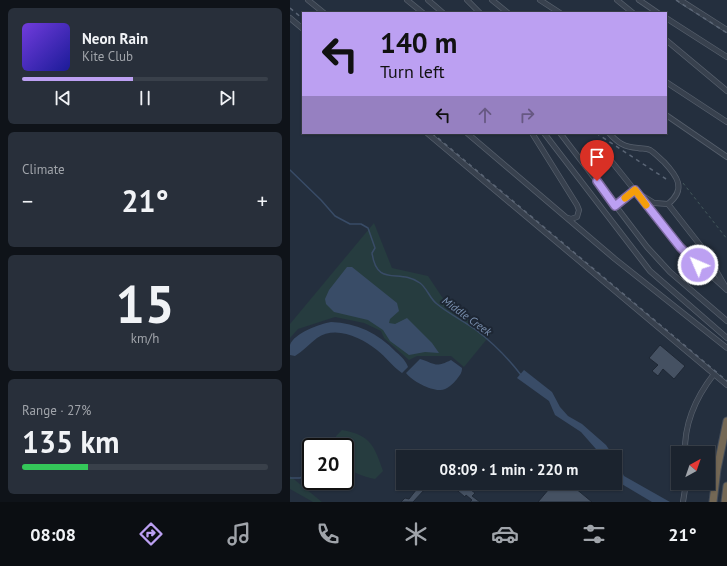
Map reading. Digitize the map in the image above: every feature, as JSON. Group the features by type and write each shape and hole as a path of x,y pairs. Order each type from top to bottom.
{"highway":[{"path":"713,502 716,469 727,421"},
{"path":"726,500 727,486"}],"street":[{"path":"308,0 323,12"},
{"path":"407,0 422,12"},
{"path":"428,0 442,12"},
{"path":"467,0 479,12"},
{"path":"492,0 507,12"},
{"path":"540,0 558,12"},
{"path":"617,0 633,12"},
{"path":"639,0 657,12"},
{"path":"680,0 727,30"},
{"path":"290,18 302,28"},
{"path":"667,19 727,57"},
{"path":"667,41 727,91"},
{"path":"667,83 727,122"},
{"path":"667,116 727,157"},
{"path":"428,134 727,385"},
{"path":"468,134 627,268 727,348"},
{"path":"533,134 577,205 579,210 577,217 571,219 566,217"},
{"path":"545,134 650,271 727,338"},
{"path":"561,134 659,261 727,320"},
{"path":"610,134 619,143 628,147 646,149 654,153 676,175 678,188 676,195 668,204 654,204 635,190"},
{"path":"600,147 680,247 727,289"},
{"path":"615,206 635,190"},
{"path":"668,204 704,250 727,289"},
{"path":"701,327 706,321"},
{"path":"686,446 688,425 696,402 714,374"},
{"path":"683,501 685,490"}],"path":[{"path":"676,175 727,239"}],"green space":[{"path":"374,223 392,268 428,276 446,303 491,334 464,367 451,356 417,356 409,360 384,338 381,331 364,323 335,317 298,329 290,338 290,324"},
{"path":"342,430 352,432 365,439 374,448 383,471 375,479 358,474 354,471 354,438 336,438 336,436"},
{"path":"290,476 302,486 302,490 307,490 322,502 313,502 290,489"}],"water":[{"path":"347,267 352,267 397,303 399,311 390,319 389,323 395,324 407,318 432,343 439,353 425,352 409,355 390,341 383,330 368,320 334,312 326,304 325,299 329,290"},
{"path":"331,322 350,324 374,334 400,355 408,367 402,373 371,345 356,337 340,333 324,334 295,356 290,355 290,345 292,341 302,333 314,327"},
{"path":"420,359 438,365 451,360 462,368 462,371 455,381 447,388 435,390 417,382 406,373"},
{"path":"524,370 552,392 560,407 568,416 582,424 606,445 609,450 597,450 581,432 555,415 549,401 517,378"},
{"path":"622,472 624,476 670,502 652,502 622,484"}],"building":[{"path":"660,345 685,366 674,379 663,369 658,376 652,371 658,365 649,358"},
{"path":"416,490 424,490 413,502 401,502 405,498 409,499"},
{"path":"457,490 471,490 475,493 472,496 480,502 470,502 472,500 466,495 465,497"},
{"path":"548,490 577,490 592,502 538,502"}],"waterway":[{"name":"Middle Creek","path":"290,170 335,216 350,224 361,224 368,228 375,248 372,253 375,264 379,270 390,276 404,277 420,283 435,302 482,335 500,351 521,375"},
{"path":"290,478 302,477"}],"railway":[{"path":"676,0 727,33"},
{"path":"290,8 302,18"},
{"path":"433,134 727,381"},
{"path":"598,134 666,179"}],"slow traffic":[{"path":"625,198 635,190 646,205"}],"route":[{"path":"597,181 615,206 635,190 680,247 698,265"}]}
